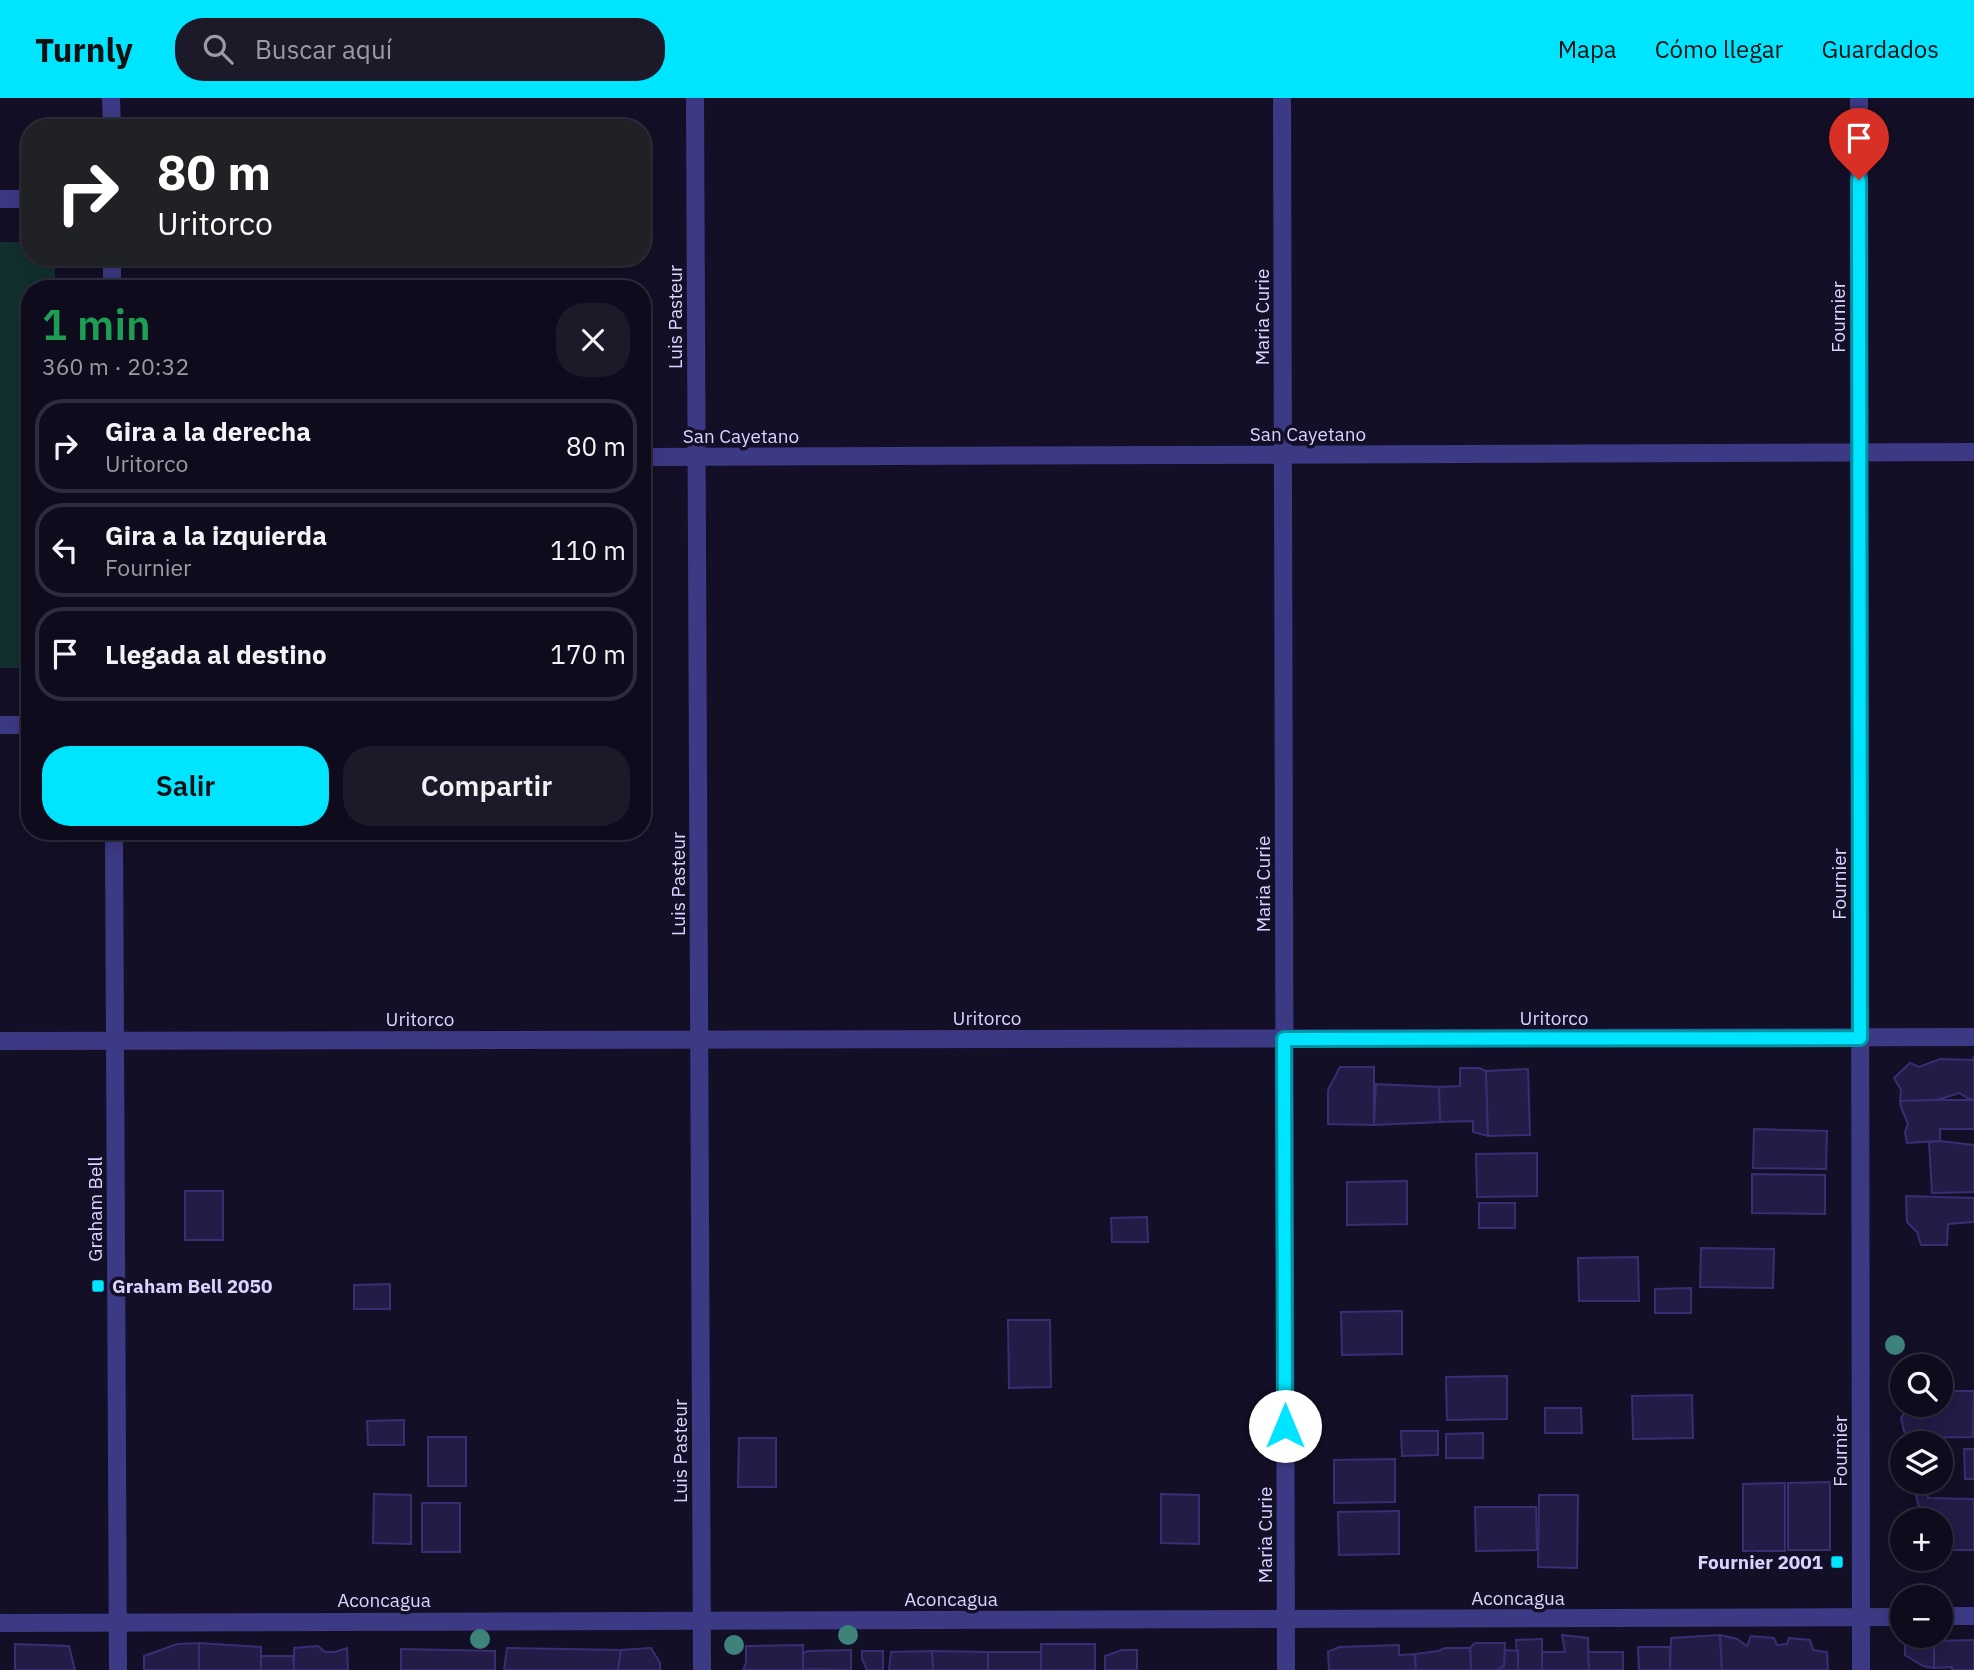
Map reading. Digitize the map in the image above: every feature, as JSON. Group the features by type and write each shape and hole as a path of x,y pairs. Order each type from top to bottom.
{"street":[{"path":"111,98 111,119"},
{"name":"Luis Pasteur","path":"695,98 702,1670"},
{"name":"Maria Curie","path":"1282,98 1286,1670"},
{"name":"Fournier","path":"1859,98 1861,1670"},
{"path":"0,199 21,199"},
{"name":"San Cayetano","path":"651,457 1974,452"},
{"path":"0,725 21,725"},
{"name":"Graham Bell","path":"114,840 118,1670"},
{"name":"Uritorco","path":"0,1041 1974,1037"},
{"path":"1953,1616 1974,1615"},
{"name":"Aconcagua","path":"0,1623 1890,1617"}],"green space":[{"path":"0,242 21,242 21,266 55,266 55,280 21,280 21,668 0,668"}],"building":[{"path":"1974,1056 1974,1099 1959,1093 1937,1100 1900,1101 1901,1090 1894,1078 1910,1063 1919,1067 1940,1059 1973,1060"},
{"path":"1340,1067 1374,1067 1374,1125 1328,1124 1328,1090"},
{"path":"1460,1068 1479,1068 1486,1071 1488,1136 1473,1132 1473,1121 1440,1122 1439,1087 1460,1086"},
{"path":"1528,1069 1530,1135 1488,1136 1486,1071"},
{"path":"1376,1084 1439,1087 1440,1122 1374,1125"},
{"path":"1974,1100 1974,1129 1940,1129 1940,1141 1907,1143 1905,1132 1908,1124 1900,1101"},
{"path":"1754,1129 1827,1131 1826,1169 1753,1168"},
{"path":"1929,1142 1974,1145 1974,1192 1932,1193"},
{"path":"1537,1153 1537,1196 1477,1197 1476,1154"},
{"path":"1752,1174 1825,1175 1825,1214 1752,1213"},
{"path":"1407,1181 1407,1224 1347,1225 1347,1182"},
{"path":"185,1191 223,1191 223,1240 185,1240"},
{"path":"1906,1196 1974,1198 1974,1222 1948,1224 1947,1245 1921,1245 1917,1232 1907,1222"},
{"path":"1479,1203 1515,1203 1515,1228 1479,1228"},
{"path":"1147,1217 1148,1242 1112,1242 1111,1218"},
{"path":"1701,1248 1774,1249 1773,1288 1700,1287"},
{"path":"1638,1257 1639,1301 1579,1301 1578,1258"},
{"path":"390,1284 390,1309 354,1309 354,1285"},
{"path":"1691,1288 1691,1313 1655,1313 1655,1289"},
{"path":"1402,1311 1402,1354 1342,1355 1341,1312"},
{"path":"1008,1320 1050,1320 1051,1387 1009,1388"},
{"path":"1507,1376 1507,1419 1447,1420 1446,1377"},
{"path":"1953,1391 1974,1391 1973,1437 1953,1437 1953,1431 1904,1431 1901,1418 1953,1417"},
{"path":"1692,1395 1693,1438 1633,1439 1632,1396"},
{"path":"1545,1408 1581,1408 1582,1433 1545,1433"},
{"path":"404,1420 404,1445 368,1445 367,1421"},
{"path":"1401,1431 1438,1431 1438,1455 1402,1456"},
{"path":"1483,1433 1483,1458 1446,1458 1446,1434"},
{"path":"428,1437 466,1437 466,1486 428,1486"},
{"path":"739,1438 776,1438 776,1487 738,1487"},
{"path":"1964,1449 1974,1449 1974,1479 1965,1479"},
{"path":"1395,1459 1395,1502 1334,1503 1334,1460"},
{"path":"1830,1482 1830,1550 1788,1550 1788,1483"},
{"path":"1785,1483 1785,1551 1743,1551 1743,1484"},
{"path":"374,1494 411,1495 411,1544 373,1543"},
{"path":"1161,1494 1199,1495 1199,1544 1161,1543"},
{"path":"1916,1494 1928,1494 1928,1498 1974,1499 1974,1550 1953,1550 1953,1508 1919,1508"},
{"path":"1539,1495 1578,1495 1577,1568 1538,1567"},
{"path":"422,1503 460,1503 460,1552 422,1552"},
{"path":"1475,1507 1536,1507 1537,1550 1476,1551"},
{"path":"1399,1511 1399,1554 1339,1555 1338,1512"},
{"path":"1562,1635 1588,1638 1589,1670 1542,1670 1542,1652 1565,1652"},
{"path":"1720,1635 1722,1670 1670,1670 1671,1638"},
{"path":"1720,1635 1737,1639 1747,1646 1751,1636 1774,1638 1777,1645 1787,1644 1789,1638 1810,1640 1813,1650 1827,1652 1828,1670 1722,1670"},
{"path":"1542,1639 1542,1670 1518,1670 1516,1640"},
{"path":"1974,1640 1974,1670 1934,1668 1934,1648 1953,1648 1953,1641"},
{"path":"199,1643 199,1670 144,1670 144,1656 177,1644"},
{"path":"199,1643 261,1647 261,1670 199,1670"},
{"path":"1475,1643 1505,1643 1504,1666 1497,1670 1471,1670 1470,1648"},
{"path":"15,1644 69,1646 75,1670 15,1670"},
{"path":"1041,1644 1095,1644 1095,1670 1041,1670"},
{"path":"803,1645 803,1670 743,1670 746,1663 746,1646"},
{"path":"1399,1645 1399,1655 1415,1654 1416,1670 1329,1670 1328,1652 1339,1647"},
{"path":"318,1646 325,1652 347,1648 348,1670 294,1670 294,1648"},
{"path":"1638,1647 1670,1647 1670,1670 1639,1670"},
{"path":"507,1648 621,1650 618,1670 504,1670"},
{"path":"651,1648 660,1663 660,1670 618,1670 621,1650"},
{"path":"1445,1648 1470,1648 1471,1670 1416,1670 1415,1654"},
{"path":"1905,1648 1934,1648 1934,1668 1923,1666 1905,1655"},
{"path":"401,1649 495,1651 495,1670 401,1670"},
{"path":"851,1650 851,1670 803,1669 803,1653 808,1651"},
{"path":"1122,1650 1137,1650 1137,1670 1105,1670 1105,1656"},
{"path":"1505,1650 1518,1651 1518,1670 1497,1670 1504,1666"},
{"path":"862,1651 883,1651 883,1670 867,1670"},
{"path":"932,1651 988,1652 988,1670 933,1670"},
{"path":"932,1651 933,1670 889,1670 891,1652"},
{"path":"988,1652 1041,1652 1041,1670 988,1670"},
{"path":"1588,1652 1623,1652 1623,1670 1589,1670"},
{"path":"261,1656 293,1656 294,1670 261,1670"}],"place":[{"name":"Graham Bell 2050","path":"98,1286"},
{"name":"Fournier 2001","path":"1837,1562"}],"route":[{"path":"1285,1426 1284,1039 1860,1038 1859,180"}]}
